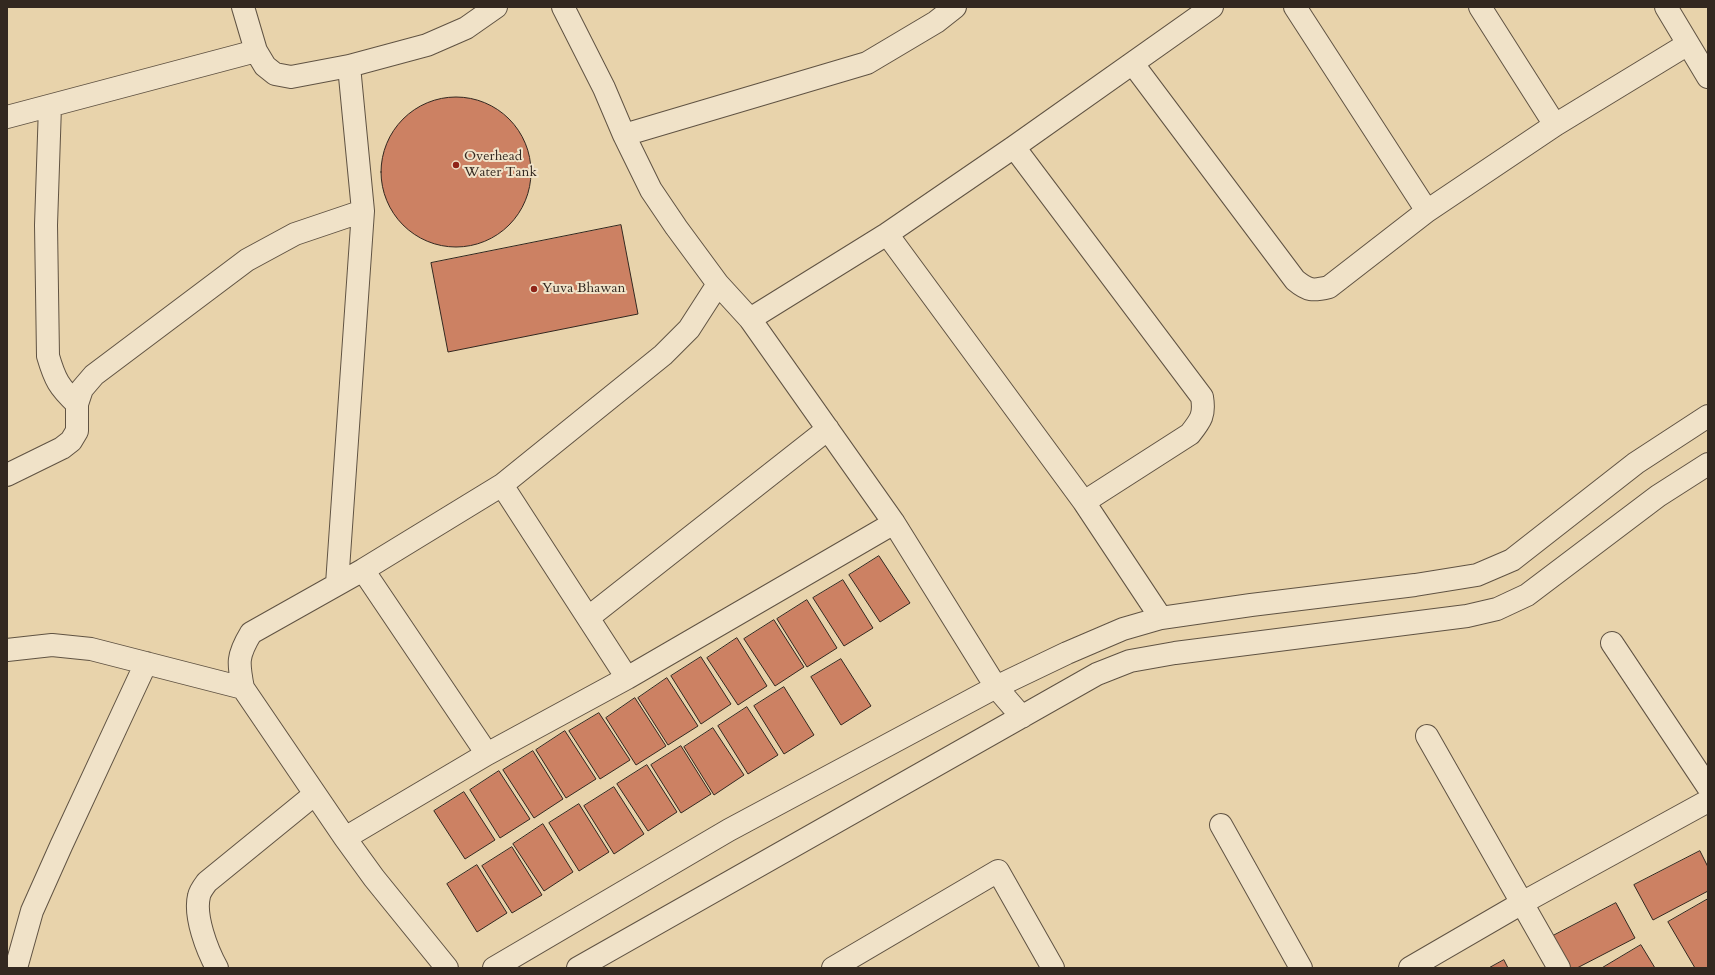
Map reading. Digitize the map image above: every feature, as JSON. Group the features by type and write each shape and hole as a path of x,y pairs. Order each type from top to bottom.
{"street":[{"path":"243,7 256,51 265,66 275,74 291,77 349,66 427,45 466,28 496,7"},
{"path":"563,7 604,88 624,135 651,190 718,284 750,319 828,429 894,523 996,687 1022,717"},
{"path":"624,135 867,63 936,22 955,7"},
{"path":"750,319 888,234 1133,64 1212,7"},
{"path":"1295,7 1427,211"},
{"path":"1480,7 1555,125"},
{"path":"1666,7 1708,77"},
{"path":"1133,64 1295,280 1305,288 1316,290 1329,287 1427,211 1555,125 1688,44"},
{"path":"7,117 256,51"},
{"path":"337,584 363,211 349,66"},
{"path":"50,106 46,225 48,356 54,376 62,389 77,404"},
{"path":"1014,147 1202,397 1204,410 1200,421 1190,434 1084,502"},
{"path":"7,475 62,448 72,441 77,431 77,404 82,389 94,375 248,260 294,234 363,211"},
{"path":"888,234 1084,502 1161,618"},
{"path":"447,968 374,878 243,688 239,666 241,649 251,633 363,570 502,485 663,355 689,329 718,284"},
{"path":"494,968 729,830 996,687 1067,653 1123,629 1161,618 1258,604 1415,585 1477,575 1512,560 1636,463 1708,416"},
{"path":"589,617 828,429"},
{"path":"578,968 1097,674 1130,660 1175,652 1467,616 1496,609 1526,595 1658,496 1708,464"},
{"path":"502,485 589,617 627,678"},
{"path":"345,838 487,754 627,678 894,523"},
{"path":"363,570 487,754"},
{"path":"1612,643 1708,787"},
{"path":"7,650 52,645 91,649 243,688"},
{"path":"16,968 32,911 146,663"},
{"path":"1427,736 1559,968"},
{"path":"217,968 200,926 198,907 199,894 207,882 315,794"},
{"path":"1410,968 1522,903 1708,801"},
{"path":"1222,825 1301,968"},
{"path":"833,968 998,871 1053,968"}],"building":[{"name":"Overhead Water Tank","path":"449,97 463,97 478,100 491,106 504,114 514,124 528,150 531,172 530,187 525,201 514,220 504,230 478,244 463,247 449,247 434,244 421,238 408,230 398,220 384,194 381,179 381,165 384,150 390,137 398,124 408,114 434,100"},
{"name":"Yuva Bhawan","path":"621,225 638,314 448,352 431,263"},
{"path":"879,556 910,603 880,622 849,575"},
{"path":"843,580 873,628 844,646 813,598"},
{"path":"807,600 837,648 807,667 777,619"},
{"path":"774,620 804,667 775,686 744,639"},
{"path":"737,638 767,686 738,705 707,658"},
{"path":"701,657 731,704 701,724 671,676"},
{"path":"841,659 871,706 841,725 811,677"},
{"path":"667,678 698,726 668,745 638,698"},
{"path":"784,687 814,735 784,754 754,706"},
{"path":"635,698 666,746 636,765 606,718"},
{"path":"747,707 778,755 748,774 718,726"},
{"path":"599,713 630,760 600,779 569,731"},
{"path":"713,728 744,775 714,795 684,747"},
{"path":"565,731 596,779 566,798 536,750"},
{"path":"681,746 711,794 681,813 651,765"},
{"path":"533,751 563,799 534,818 503,770"},
{"path":"647,765 677,812 648,831 617,784"},
{"path":"499,771 530,819 500,838 470,790"},
{"path":"614,787 644,834 614,854 584,806"},
{"path":"464,792 495,840 465,859 434,811"},
{"path":"579,804 609,852 579,871 549,823"},
{"path":"543,824 573,872 544,891 513,844"},
{"path":"512,847 542,895 512,913 482,866"},
{"path":"1700,851 1708,867 1708,891 1653,920 1634,885"},
{"path":"477,865 507,913 477,932 447,884"},
{"path":"1708,899 1708,968 1695,968 1668,922"},
{"path":"1616,903 1635,938 1577,968 1567,968 1551,937"},
{"path":"1641,945 1655,968 1602,968"},
{"path":"1504,960 1508,968 1489,968"}],"place":[{"name":"Overhead Water Tank","path":"456,165"},
{"name":"Yuva Bhawan","path":"534,289"}]}
